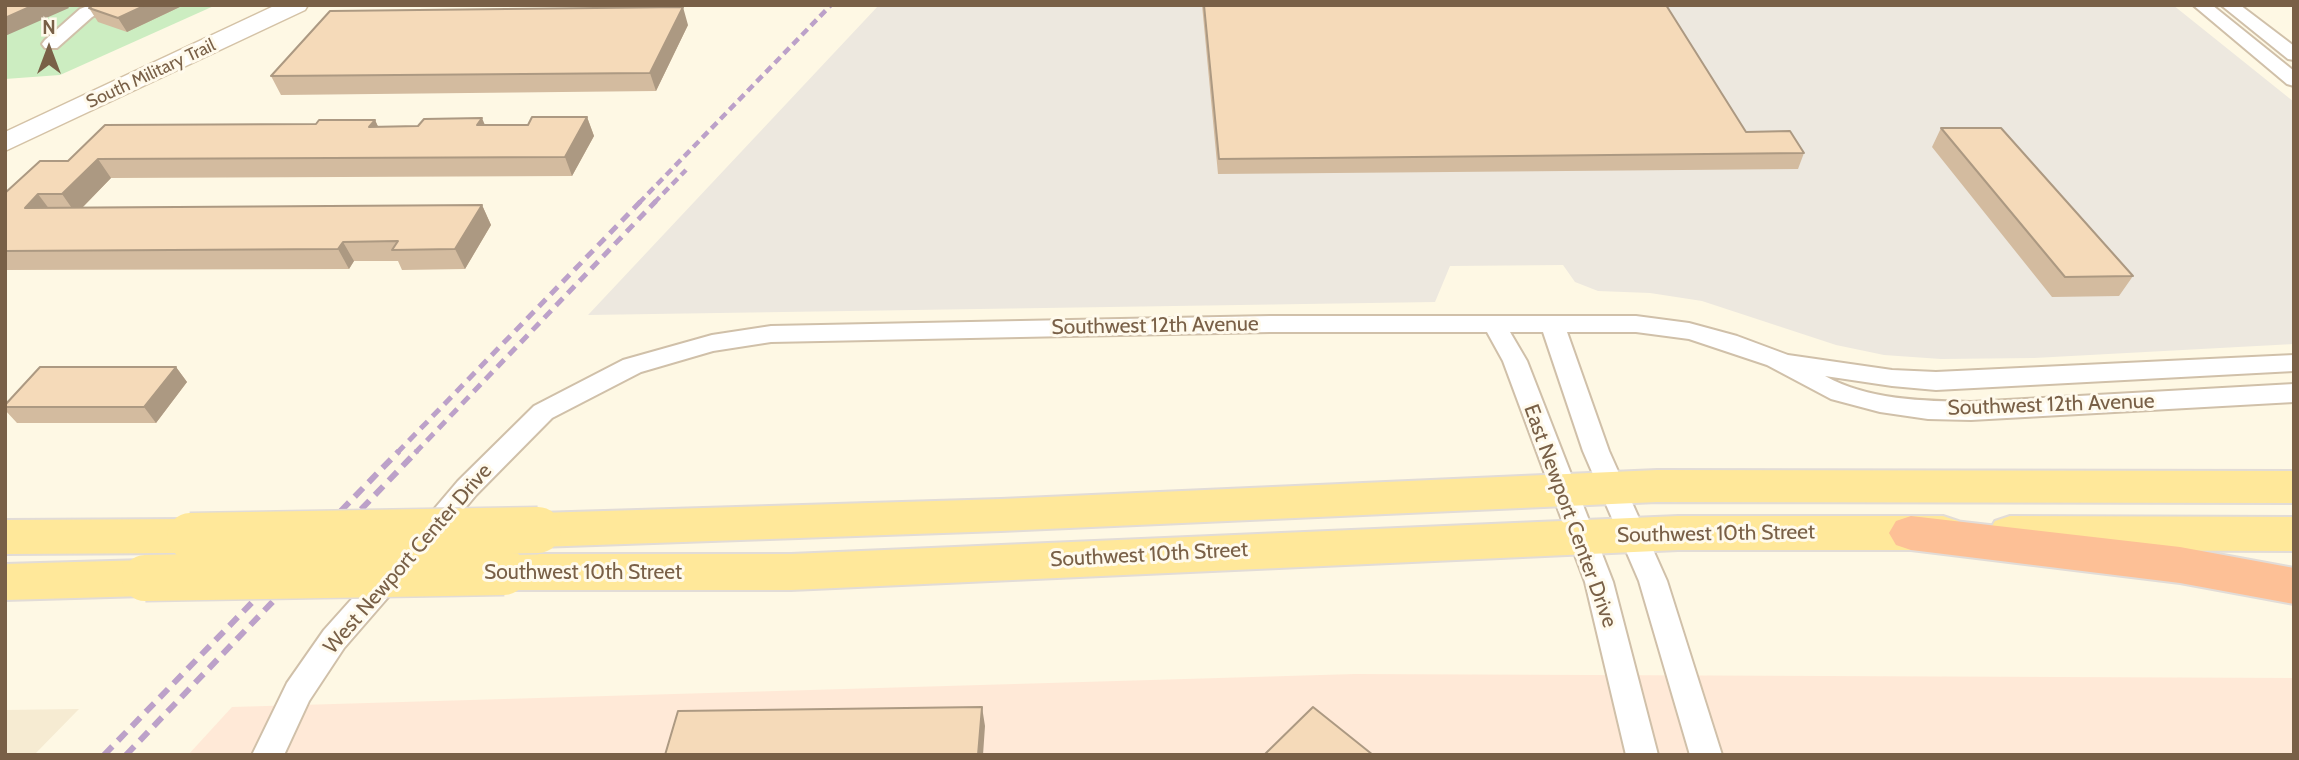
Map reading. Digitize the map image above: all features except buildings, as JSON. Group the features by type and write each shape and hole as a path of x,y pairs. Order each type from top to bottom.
{"highway":[{"path":"1911,533 2180,565 2294,586"}],"main road":[{"name":"Southwest 10th Street","path":"5,537 538,530 1001,515 1612,488 1738,485 2294,486"},
{"name":"Southwest 10th Street","path":"5,582 504,572 803,571 1633,534 2294,534"}],"street":[{"path":"51,44 86,13 105,5"},
{"name":"South Military Trail","path":"5,119 253,5"},
{"name":"South Military Trail","path":"5,143 296,5"},
{"path":"2201,5 2294,80"},
{"path":"2229,5 2294,55"},
{"path":"1552,323 1596,451 1653,581 1706,755"},
{"name":"East Newport Center Drive","path":"1494,324 1515,362 1599,582 1642,755"},
{"name":"Southwest 12th Avenue","path":"544,412 632,366 712,343 771,334 1242,325 1636,324 1689,331 1776,359 1892,378 1936,381 2294,363"},
{"name":"Southwest 12th Avenue","path":"1776,359 1831,390 1880,403 1928,410 1971,411 2294,393"},
{"name":"West Newport Center Drive","path":"268,755 298,692 334,639 467,488 544,412"}],"shaded area":[{"path":"879,5 2173,5 2294,102 2294,344 2034,358 1941,359 1884,355 1836,345 1702,301 1650,293 1598,291 1575,282 1563,265 1450,266 1435,302 588,315"},
{"path":"1355,674 2294,678 2294,755 188,755 232,707"},
{"path":"79,709 34,755 5,755 5,710"}],"green space":[{"path":"5,5 216,5 60,75 5,79"}],"railway":[{"path":"639,203 831,5"},
{"path":"654,203 686,170"},
{"path":"397,453 641,201"},
{"path":"415,453 656,201"},
{"path":"104,755 399,451"},
{"path":"126,755 417,451"}]}
